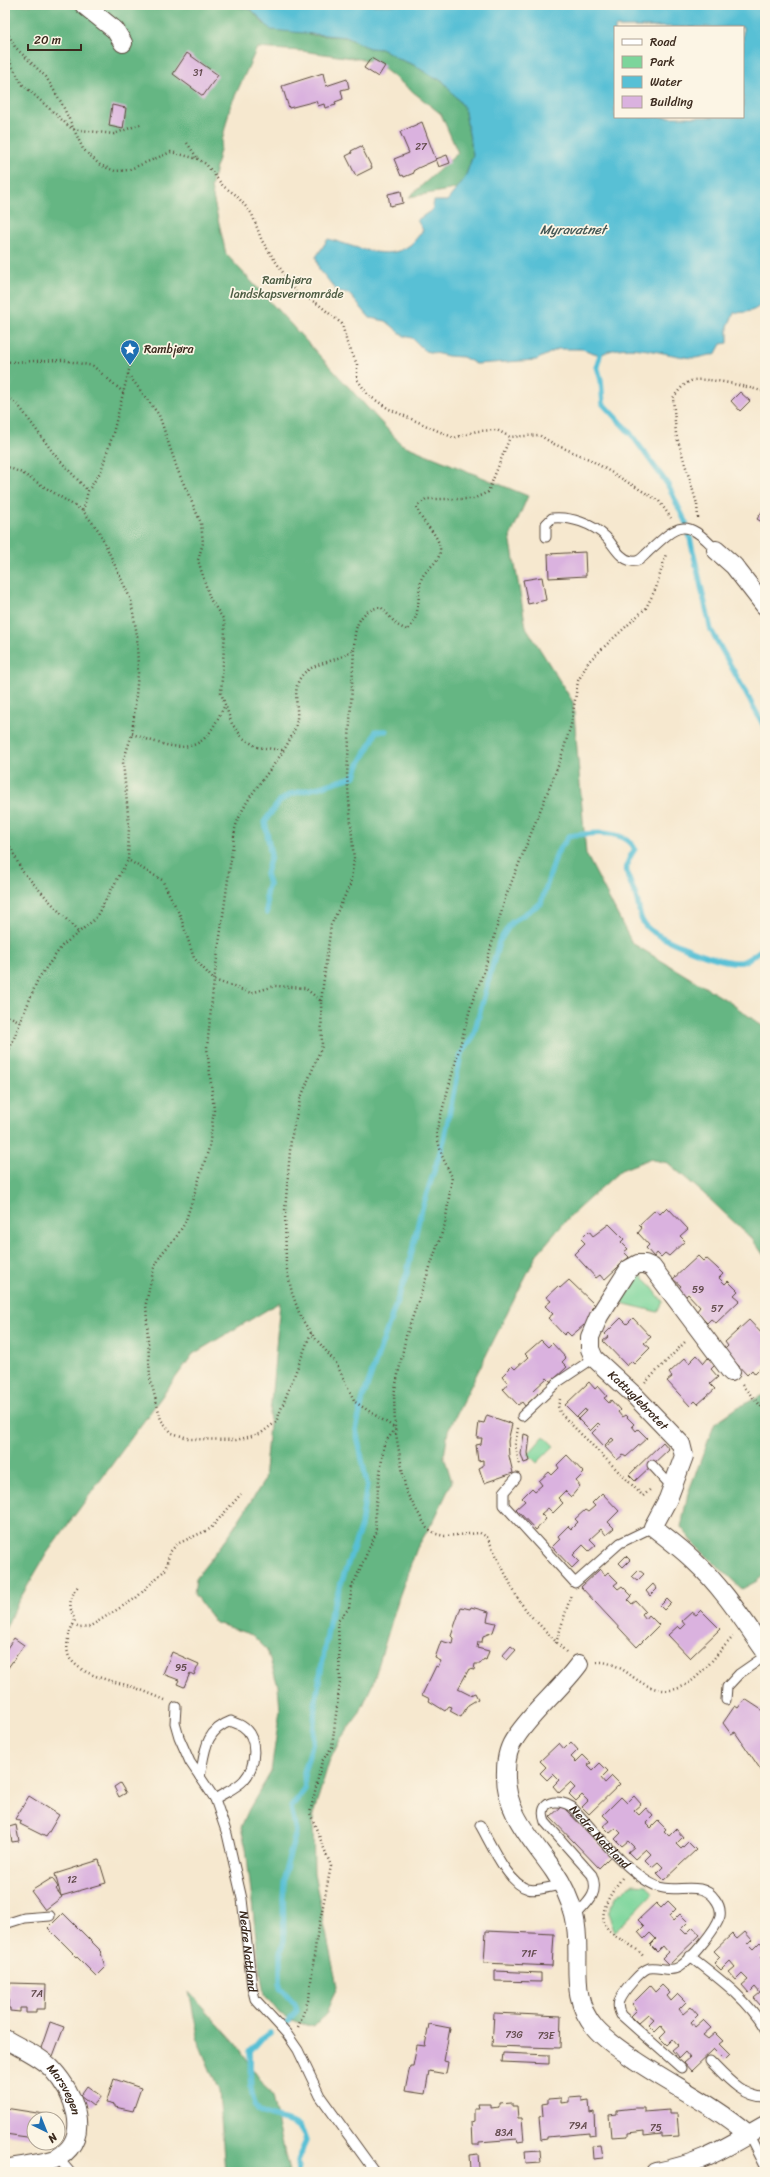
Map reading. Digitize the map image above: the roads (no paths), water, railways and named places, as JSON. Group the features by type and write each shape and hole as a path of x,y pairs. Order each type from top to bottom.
{"street":[{"path":"84,5 115,30 123,44"},
{"path":"716,550 734,566 765,606"},
{"path":"594,1358 590,1349 590,1337 599,1316 629,1269 638,1264 645,1264 652,1267 731,1372"},
{"name":"Kattuglebrotet","path":"594,1358 634,1395 681,1444 684,1456 664,1486 653,1526"},
{"path":"653,1526 694,1561 711,1578 747,1624 765,1651"},
{"path":"579,1664 566,1681 515,1737 509,1752 505,1781 514,1815 555,1872 562,1885 574,1916 579,1998 586,2015 594,2028 617,2048 732,2120 748,2134"},
{"name":"Marsvegen","path":"5,2039 51,2068 65,2088 76,2110 78,2126 75,2140 58,2158"},
{"path":"656,2172 683,2167 706,2158 765,2125"},
{"path":"5,2168 58,2158"}],"lane":[{"path":"546,537 546,524 552,518 559,517 585,523 605,535 622,557 632,562 638,561 675,530 688,528 698,531 716,550"},
{"path":"522,1416 562,1379 594,1358"},
{"path":"652,1465 664,1486"},
{"path":"516,1478 504,1492 504,1505 575,1583 620,1543 653,1526"},
{"path":"726,1700 727,1687 739,1674 765,1656"},
{"name":"Nedre Nattland","path":"176,1707 176,1723 179,1737 190,1762 215,1799 227,1834 242,1899 252,1987 255,1999 293,2043 320,2096 368,2161 374,2172"},
{"path":"200,1777 210,1735 219,1725 231,1721 244,1726 251,1739 254,1755 251,1770 244,1781 215,1799"},
{"name":"Nedre Nattland","path":"574,1916 590,1900 595,1891 595,1882 592,1875 545,1822 542,1814 544,1808 550,1802 564,1802 572,1807 630,1868 645,1880 669,1889 694,1888 705,1890 713,1896 718,1903 721,1912 718,1922 678,1968 671,1970 648,1968 636,1978 619,2001 618,2008 621,2015 627,2022 681,2068"},
{"path":"480,1826 512,1878 521,1885 528,1890 562,1885"},
{"path":"5,1924 24,1918 50,1916"},
{"path":"690,1956 730,1988 757,2017 765,2030"},
{"path":"710,2061 731,2082 746,2093 756,2097 765,2097"},
{"path":"748,2134 765,2168"},
{"path":"58,2158 70,2172"}],"water":[{"name":"Myravatnet","path":"232,5 765,5 765,186 763,189 765,206 765,300 752,311 734,313 728,326 728,343 721,344 715,355 697,358 682,357 635,348 611,350 600,355 582,349 558,349 536,360 476,364 463,357 448,356 425,351 412,338 404,336 386,321 370,318 349,294 338,292 319,269 316,257 328,239 381,253 401,250 414,242 423,230 417,220 432,210 434,201 447,201 465,178 473,155 464,107 442,80 434,78 414,65 399,59 383,49 369,48 346,37 271,30 252,10"}],"waterway":[{"path":"600,355 597,366 601,380 603,404 631,434 668,485 686,523"},
{"path":"689,534 711,630 765,728"},
{"path":"267,913 266,893 269,885 266,873 271,856 265,821 280,801 291,794 355,776 376,731 386,731"},
{"path":"285,2024 297,2011 295,2004 280,1987 280,1957 284,1940 283,1898 285,1872 296,1832 291,1807 305,1789 304,1772 313,1742 315,1705 331,1612 361,1526 367,1484 356,1430 363,1398 407,1273 420,1215 444,1140 461,1054 473,1037 499,942 511,923 541,903 557,853 569,836 596,833 615,835 623,838 630,842 635,849 627,864 627,875 637,900 642,920 646,927 650,930 668,940 694,951 721,960 733,962 745,961 765,947"},
{"path":"270,2033 262,2038 250,2052 250,2081 252,2095 257,2108 261,2112 291,2123 302,2131 306,2141 297,2161 298,2172"}],"place":[{"name":"Rambjøra","path":"130,366"}],"park label":[{"name":"Rambjøra landskapsvernområde","path":"287,287"}]}
